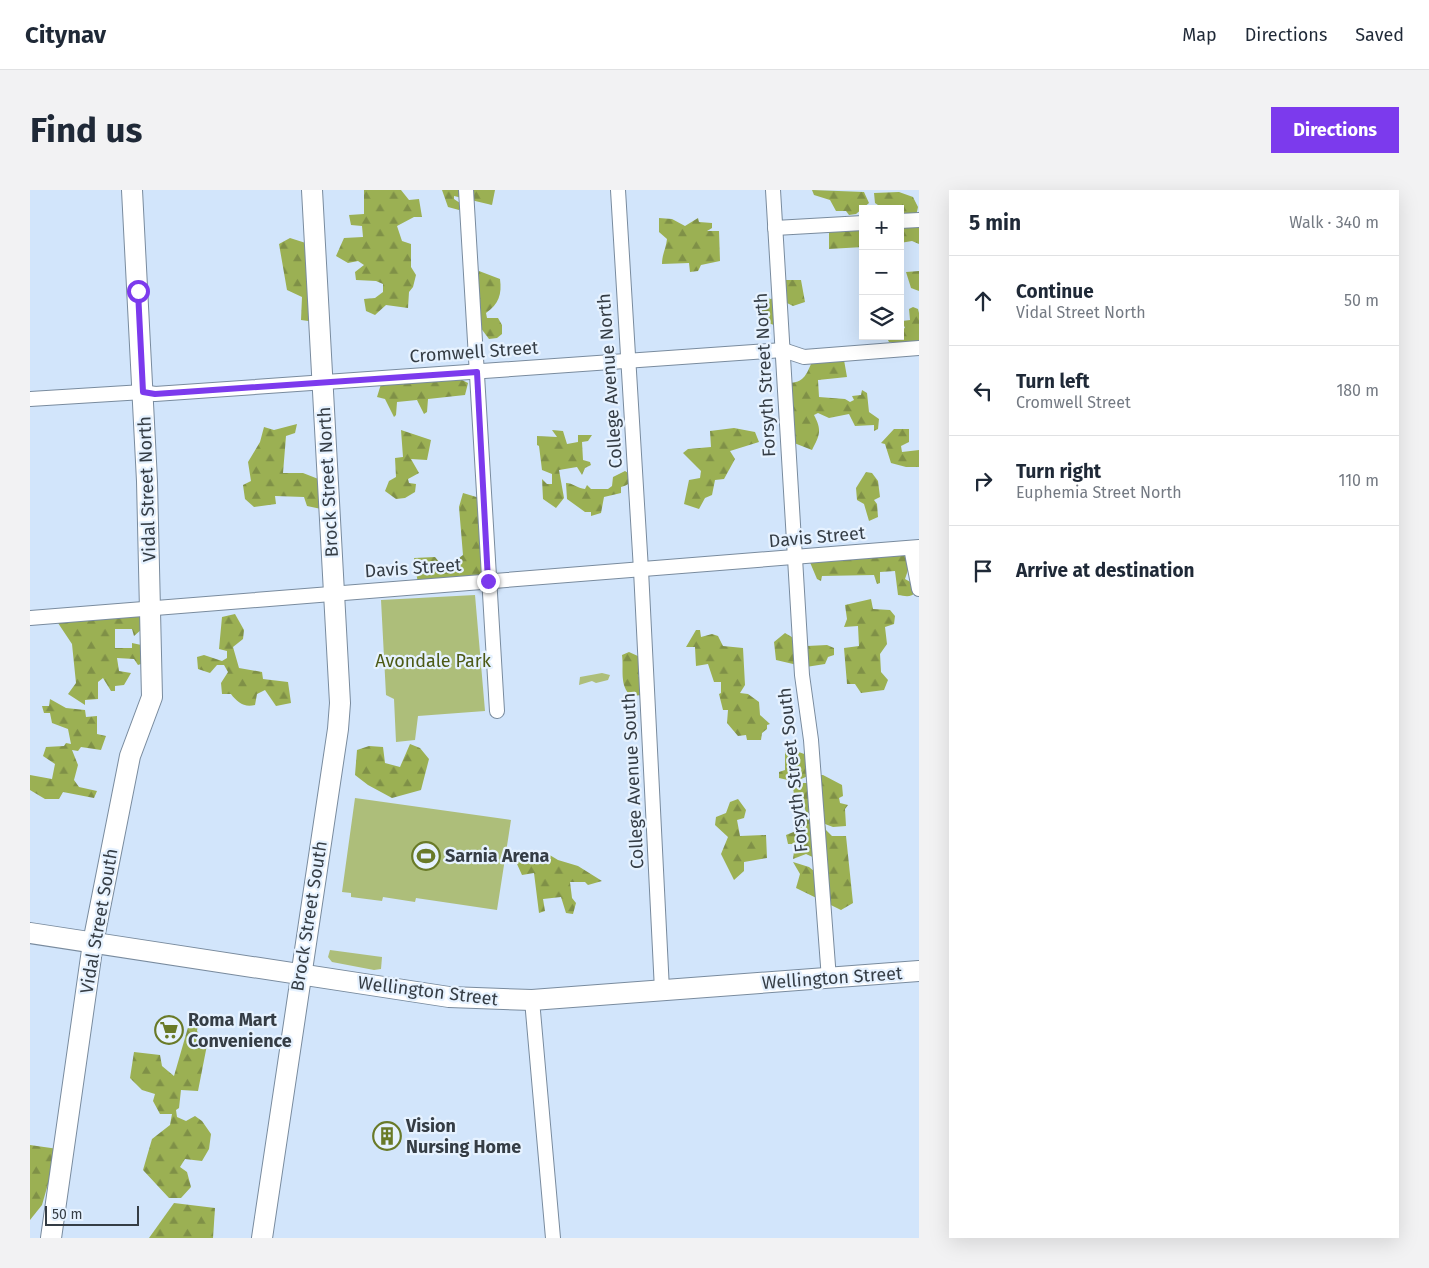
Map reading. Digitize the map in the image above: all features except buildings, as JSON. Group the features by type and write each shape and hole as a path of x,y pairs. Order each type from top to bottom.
{"main road":[{"name":"Vidal Street North","path":"132,190 143,392 151,608"},
{"name":"Brock Street North","path":"312,190 334,593"},
{"name":"Brock Street South","path":"262,1238 338,729 340,702 334,593"},
{"name":"Vidal Street South","path":"51,1238 93,942 130,756 152,697 151,608"},
{"name":"Wellington Street","path":"30,933 449,997 532,1000 919,972"}],"street":[{"path":"466,190 497,711"},
{"name":"College Avenue North","path":"618,190 641,570"},
{"name":"Forsyth Street North","path":"773,190 795,558"},
{"path":"904,221 919,220"},
{"path":"775,228 859,223"},
{"name":"Cromwell Street","path":"30,399 143,392 155,394 782,350 804,356 919,348"},
{"path":"915,548 919,589"},
{"name":"Davis Street","path":"30,618 915,548"},
{"name":"Forsyth Street South","path":"795,558 802,675 811,740 829,979"},
{"name":"College Avenue South","path":"641,570 662,990"},
{"path":"532,1000 553,1238"}],"green space":[{"path":"364,190 401,190 409,200 419,199 422,217 414,217 397,226 402,241 411,244 411,267 416,275 413,287 409,292 408,308 386,305 375,315 366,311 364,299 375,298 383,292 383,284 376,281 356,280 355,272 364,265 358,261 348,263 336,256 344,238 363,237 362,226 351,225 349,215 364,214"},
{"path":"442,190 495,190 492,205 454,196 454,199 463,205 459,210 448,207"},
{"path":"812,190 864,192 869,203 859,205 859,211 849,215 846,211 836,211 830,200 814,195"},
{"path":"899,192 913,197 918,207 916,216 919,216 919,244 912,241 904,242 904,205 878,205 875,203 874,193"},
{"path":"659,218 672,219 685,226 698,218 699,222 712,223 712,228 707,231 719,231 720,261 701,265 698,271 690,272 689,263 662,264 667,239 659,232"},
{"path":"859,223 859,247 829,249 829,229"},
{"path":"290,238 312,245 316,322 301,320 302,297 287,290 279,244"},
{"path":"479,271 500,279 499,298 486,313 487,318 498,318 502,325 502,334 497,338 489,339 477,323"},
{"path":"919,271 919,291 911,288 906,272"},
{"path":"781,280 801,280 805,302 793,306 785,302 779,327 761,320 760,309 756,308 756,299 764,295 770,299 775,298"},
{"path":"913,307 918,309 919,346 914,343 889,342 888,340 904,340 904,321 910,320 909,309"},
{"path":"844,360 847,377 818,380 819,397 845,399 850,402 854,400 852,396 861,395 862,390 867,393 869,412 879,419 878,429 874,431 874,425 855,426 849,414 829,418 818,413 814,415 819,432 812,450 789,441 786,383 802,379 811,364"},
{"path":"460,379 468,383 465,395 428,399 427,412 424,414 417,400 397,402 396,415 394,417 385,399 377,397 381,384"},
{"path":"297,424 295,433 286,436 283,473 303,473 326,482 326,510 307,506 304,497 275,496 276,504 254,507 245,499 243,485 251,481 248,462 260,442 264,427 274,430"},
{"path":"734,428 755,432 759,442 730,451 735,459 724,479 715,480 712,495 705,498 699,509 684,504 689,480 700,478 701,471 683,453 688,449 711,447 710,431"},
{"path":"894,429 909,429 909,442 901,446 902,452 919,450 919,467 906,467 891,463 885,444 881,443"},
{"path":"401,430 431,440 427,460 411,459 419,473 408,479 409,483 416,484 415,492 405,498 396,499 385,491 389,481 396,477 395,458 403,457"},
{"path":"552,430 563,431 567,444 578,442 578,435 592,435 588,441 582,442 583,460 590,462 591,465 585,468 582,475 577,467 559,470 564,498 556,508 543,499 542,479 547,484 552,484 552,474 542,470 539,446 537,445 537,436 557,437"},
{"path":"625,471 633,476 631,480 621,487 621,493 604,497 601,513 591,516 591,512 585,512 567,499 566,483 585,489 587,485 591,489 608,489 612,486 613,477"},
{"path":"866,472 872,473 878,481 880,497 874,500 877,504 878,517 869,521 864,504 857,500 856,488"},
{"path":"463,493 483,499 483,511 478,516 483,518 485,578 418,584 414,558 435,557 440,563 456,560 463,555 459,507"},
{"path":"906,550 908,570 905,579 914,584 916,592 908,596 898,595 895,571 880,572 880,583 877,584 874,575 822,576 821,581 817,579 809,560"},
{"name":"Avondale Park","path":"475,595 485,711 418,716 415,740 396,742 394,699 386,695 381,600"},
{"path":"871,599 873,609 890,610 895,616 894,624 885,627 887,644 880,654 881,672 888,680 884,690 861,693 855,684 847,684 844,648 859,646 858,626 844,627 847,619 845,605"},
{"path":"139,611 142,629 134,636 132,629 115,629 115,648 132,648 132,643 146,646 147,662 138,665 134,659 117,658 119,671 131,673 124,685 115,686 115,691 111,691 103,678 98,682 98,699 85,700 85,705 68,694 76,683 72,644 54,617"},
{"path":"235,614 244,630 243,639 233,647 239,668 262,672 263,679 288,682 291,703 276,706 265,690 257,694 255,705 244,705 238,702 231,694 222,694 221,683 228,672 224,665 217,665 210,673 198,669 197,657 204,655 222,661 227,658 227,651 219,649 222,617"},
{"path":"696,630 700,630 701,637 712,634 718,636 723,646 743,648 745,685 740,693 748,694 759,702 760,715 770,724 767,725 767,729 762,733 761,740 747,740 746,735 738,736 727,723 728,710 723,710 719,694 721,693 721,682 714,682 708,664 696,666 695,647 686,647"},
{"path":"785,633 807,646 827,645 834,648 834,655 828,657 825,664 806,667 776,660 774,642"},
{"path":"629,652 640,657 641,674 638,676 642,678 642,695 631,696 623,682 622,655"},
{"path":"602,673 610,675 608,680 596,683 592,681 579,685 580,677"},
{"path":"50,699 66,708 85,710 86,717 97,716 97,734 106,736 101,750 81,747 78,751 72,750 78,765 74,780 79,787 97,791 94,798 63,792 59,799 45,799 30,790 30,775 52,779 55,764 43,756 46,747 64,746 66,743 71,744 68,729 52,723 50,713 44,713 42,706 49,706"},
{"path":"410,744 420,748 429,759 421,790 392,798 368,785 355,775 357,750 369,746 383,747 385,763 400,767"},
{"path":"790,749 810,756 808,776 801,779 801,783 811,783 817,775 823,775 842,785 843,796 839,798 840,803 848,805 845,809 846,826 833,827 825,824 826,830 832,836 846,836 853,903 841,910 796,888 800,874 793,862 809,867 819,875 819,860 806,854 793,859 795,844 788,844 786,835 796,831 795,812 809,820 812,814 806,812 803,803 795,801 792,781 779,778 779,772 785,770 785,750"},
{"name":"Sarnia Arena","path":"355,798 511,820 497,910 416,898 415,902 383,897 382,901 351,897 351,893 342,892"},
{"path":"738,799 746,810 744,818 737,820 740,836 766,835 767,858 744,862 744,871 734,880 721,854 728,837 715,825 716,817 726,813 730,802"},
{"path":"524,851 543,851 558,860 578,866 602,881 588,885 585,882 570,882 572,898 576,903 573,914 566,913 561,897 543,899 545,911 539,913 534,873 522,875 517,864"},
{"path":"330,950 382,957 381,969 374,970 332,962 328,957"},
{"path":"191,1017 199,1019 197,1031 207,1045 198,1091 181,1090 179,1108 176,1110 177,1117 186,1121 195,1116 202,1121 211,1134 209,1149 202,1161 185,1159 180,1167 187,1172 191,1187 181,1198 169,1198 143,1170 152,1139 170,1125 172,1114 160,1114 153,1101 155,1094 142,1090 130,1078 134,1052 160,1055 162,1066 174,1076"},
{"path":"30,1145 58,1149 42,1205 30,1220"},
{"path":"174,1203 215,1208 213,1238 149,1238"}],"place":[{"name":"Sarnia Arena","path":"426,856"},
{"name":"Roma Mart Convenience","path":"169,1030"},
{"name":"Vision Nursing Home","path":"387,1136"}],"route":[{"path":"138,291 143,392 155,394 322,381 477,372 488,581"}]}
